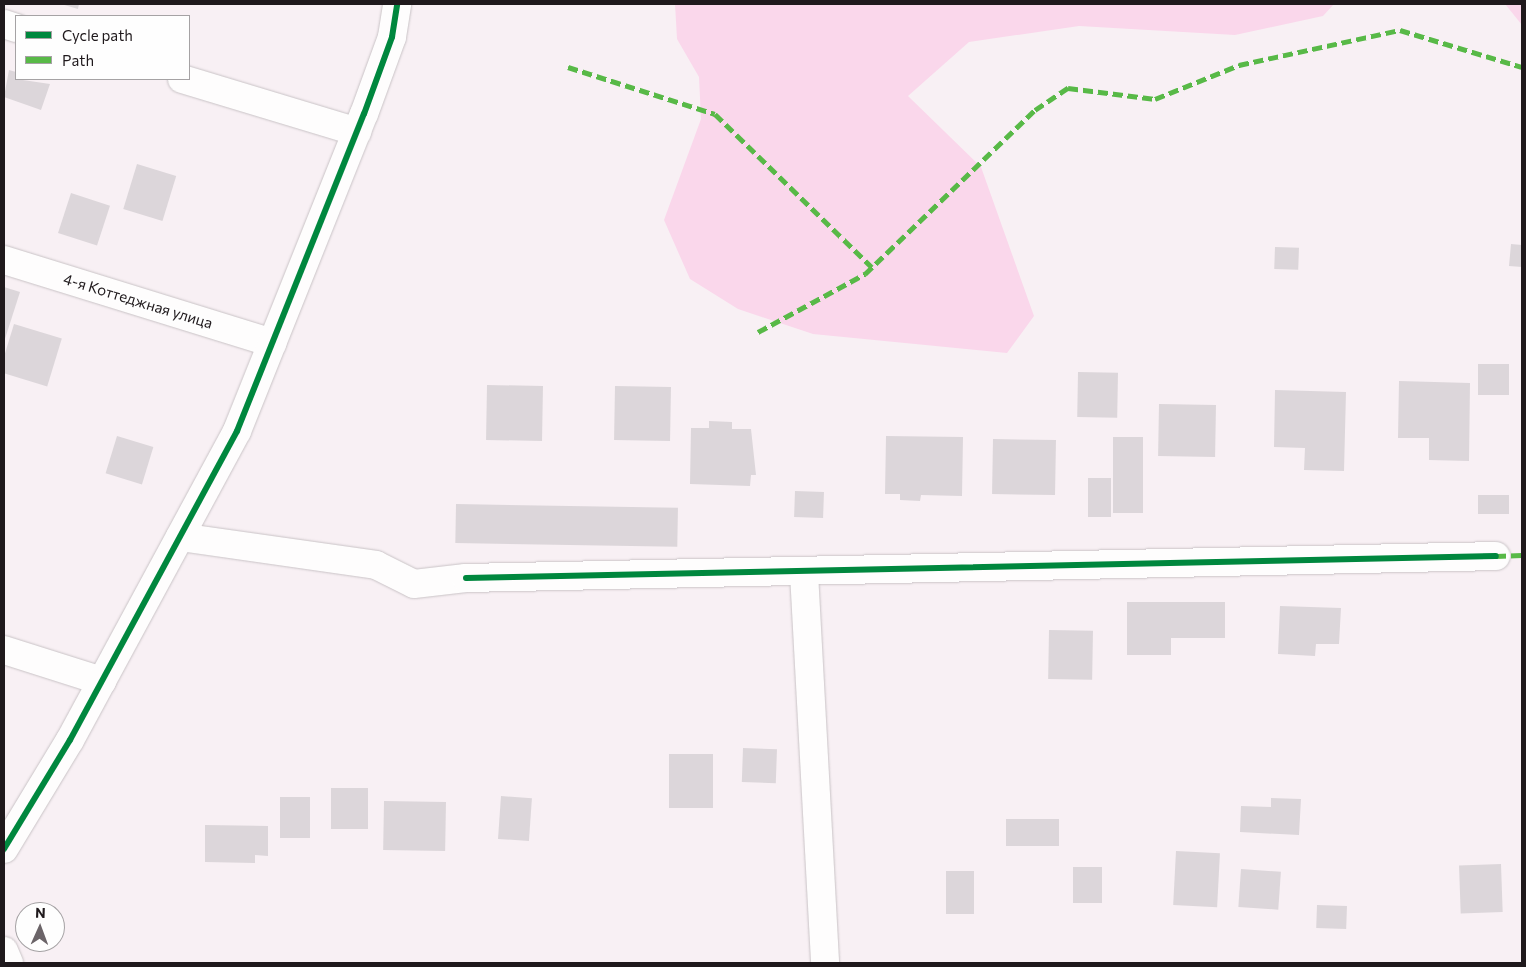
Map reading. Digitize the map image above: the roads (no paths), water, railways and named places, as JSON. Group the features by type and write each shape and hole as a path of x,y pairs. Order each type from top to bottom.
{"street":[{"path":"4,849 102,680 237,431 357,132 392,37 398,4"},
{"path":"185,80 357,132"},
{"name":"4-я Коттеджная улица","path":"4,260 272,343"},
{"path":"180,537 376,565 414,584 466,578 804,573 1496,556"},
{"path":"804,573 825,963"},
{"path":"4,650 102,680"},
{"path":"4,951 9,963"}]}
